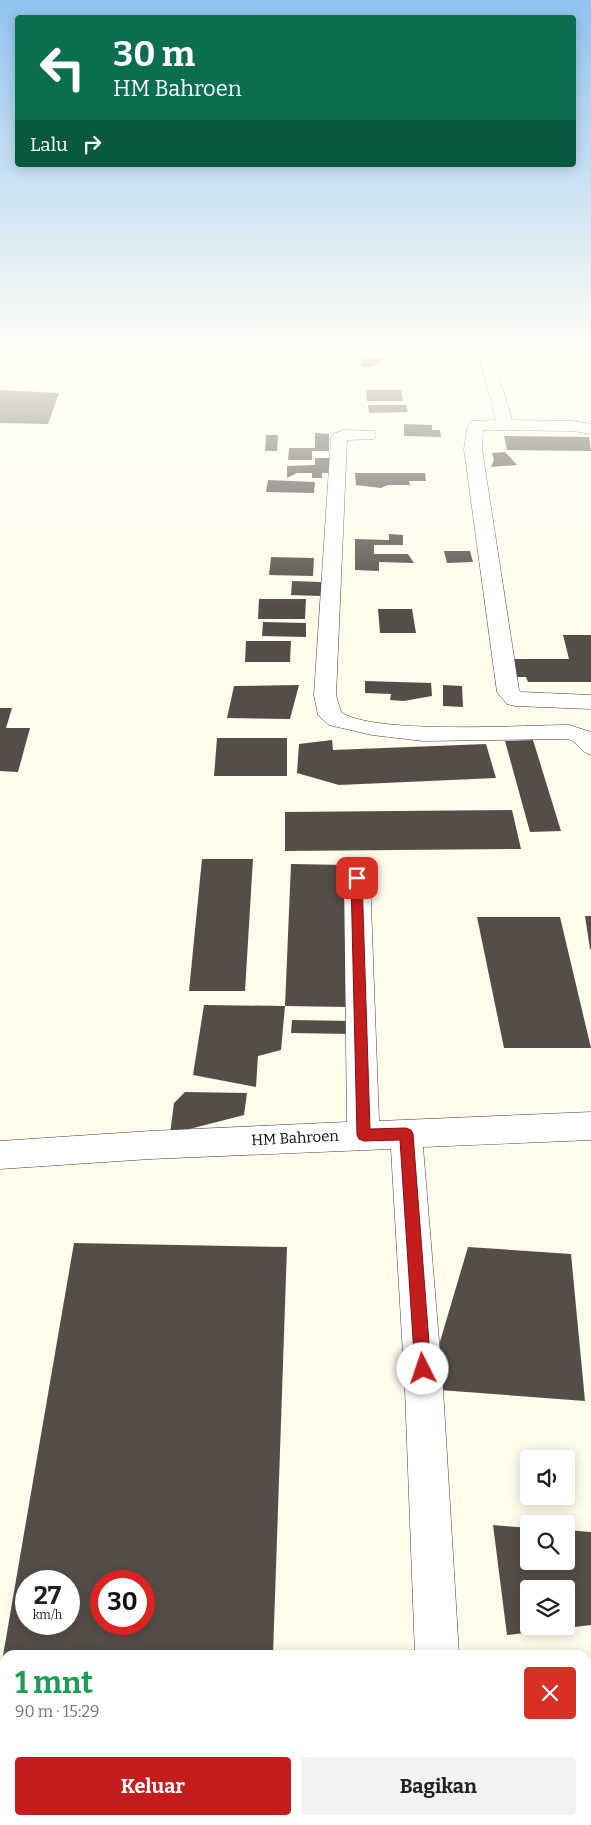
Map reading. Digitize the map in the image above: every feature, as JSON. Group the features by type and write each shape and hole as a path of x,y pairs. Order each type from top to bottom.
{"street":[{"path":"474,434 473,449 505,686 510,696 515,699 591,702"},
{"path":"368,435 344,435 339,438 325,695 330,715 337,720 402,733 569,732 582,736 591,747"},
{"path":"357,878 364,1135"},
{"name":"HM Bahroen","path":"0,1155 364,1135 591,1126"},
{"path":"406,1134 424,1389 437,1650"}],"building":[{"path":"315,434 329,434 329,451 312,451 312,460 288,460 289,448 315,448"},
{"path":"404,434 441,434 441,437 404,436"},
{"path":"266,435 278,435 277,451 265,451"},
{"path":"504,436 589,437 591,451 507,450"},
{"path":"505,452 517,465 491,467 494,460 492,453"},
{"path":"315,458 330,458 331,473 322,473 322,478 312,478 312,473 297,473 287,478 287,466 315,465"},
{"path":"355,473 425,473 426,481 409,481 410,485 388,485 381,488 356,485"},
{"path":"268,480 315,482 314,493 266,492"},
{"path":"389,534 403,535 403,545 374,545 374,554 408,554 414,563 379,562 379,571 355,570 355,539 389,540"},
{"path":"444,551 470,551 473,562 447,563"},
{"path":"271,557 314,558 313,576 269,575"},
{"path":"292,581 321,582 321,596 291,595"},
{"path":"259,599 306,599 305,619 258,619"},
{"path":"378,609 412,609 416,633 380,633"},
{"path":"263,622 306,623 306,637 262,636"},
{"path":"563,635 591,635 591,682 528,682 526,677 515,677 512,659 569,659"},
{"path":"246,641 291,641 290,662 245,662"},
{"path":"365,681 431,683 432,696 404,701 390,700 391,694 365,693"},
{"path":"299,685 290,719 227,718 234,686"},
{"path":"443,685 462,686 463,707 443,706"},
{"path":"0,708 12,708 6,728 30,728 18,772 0,771"},
{"path":"217,738 287,738 287,776 214,776"},
{"path":"332,740 333,750 486,744 496,778 339,785 297,773 299,744"},
{"path":"533,740 561,831 530,832 505,741"},
{"path":"512,810 521,849 285,851 285,812"},
{"path":"202,859 253,859 245,991 189,991"},
{"path":"291,864 348,865 347,1007 285,1006"},
{"path":"585,916 591,916 591,949 590,949"},
{"path":"477,917 560,917 591,1048 504,1048"},
{"path":"204,1005 285,1006 281,1050 258,1056 256,1087 193,1075"},
{"path":"292,1020 352,1021 352,1034 291,1033"},
{"path":"185,1092 247,1093 244,1115 170,1134 174,1103"},
{"path":"74,1243 287,1247 273,1650 4,1650 15,1586 15,1635 80,1635 80,1570 18,1570"},
{"path":"468,1247 571,1254 585,1401 426,1389"},
{"path":"493,1525 520,1527 520,1570 575,1570 575,1531 591,1532 591,1625 575,1627 575,1580 520,1580 520,1633 507,1635"}],"route":[{"path":"357,878 364,1135 406,1134 423,1369"}]}
